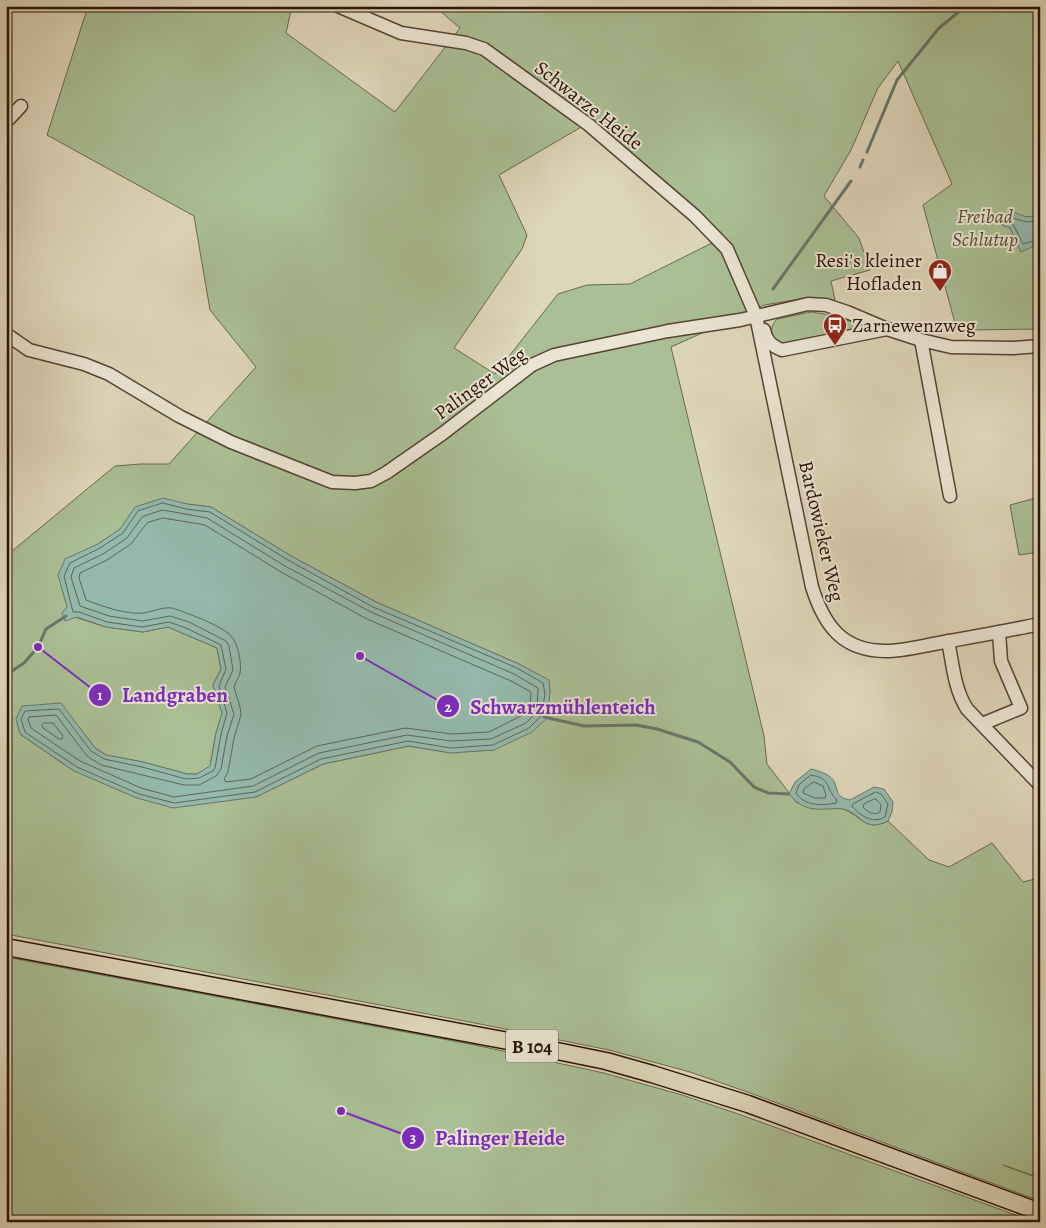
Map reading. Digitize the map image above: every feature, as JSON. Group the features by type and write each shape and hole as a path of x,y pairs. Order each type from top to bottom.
{"main road":[{"name":"B 104","path":"6,947 513,1042 634,1069 748,1104 1040,1212"}],"street":[{"name":"Schwarze Heide","path":"338,6 401,33 466,44 484,49 581,119 694,216 726,249 756,316"},
{"path":"6,122 21,106"},
{"name":"Palinger Weg","path":"6,334 29,350 84,364 109,374 179,416 231,442 332,482 355,483 371,480 386,473 442,434 532,365 554,355 668,331 756,316 808,304 826,305 887,329 951,347 1013,348 1040,346"},
{"path":"780,310 768,317 764,331 770,343 782,350 887,329"},
{"name":"Bardowieker Weg","path":"756,316 812,587 824,619 843,638 864,648 886,651 948,642 1040,624"},
{"path":"921,340 950,496"},
{"path":"982,724 1021,708 1001,660 999,632"},
{"path":"948,642 959,696 967,709 1040,785"}],"green space":[{"name":"Freibad Schlutup","path":"88,6 292,6 286,33 395,112 460,28 434,6 1040,6 1040,329 968,330 964,327 956,327 923,205 952,184 898,61 878,88 851,150 824,196 859,238 870,270 831,281 835,300 801,299 764,305 671,347 764,736 767,764 797,803 846,810 862,821 873,825 888,821 929,860 949,867 992,843 1023,882 1035,879 1040,889 1040,1178 1003,1165 1040,1179 1040,1201 753,1094 690,1072 609,1050 6,934 6,556 115,466 169,464 256,367 210,310 194,216 47,135","holes":["590,122 720,239 630,284 587,285 558,294 495,374 454,348 522,249 527,235 499,175","187,504 211,507 291,556 376,602 519,664 548,680 550,693 451,753 409,746 323,764 256,797 74,771 20,734 79,727 95,748 106,755 143,762 187,774 197,774 210,767 216,733 223,713 213,685 221,669 217,648 168,627 143,632 106,627 62,613 67,608 98,544 121,529"]},
{"path":"811,312 837,316 865,327 783,343 773,336 772,326 777,319"},
{"path":"1040,497 1040,552 1019,555 1010,505"},
{"path":"6,957 475,1045 604,1073 682,1095 744,1116 1035,1222 6,1222"}],"water":[{"path":"1009,211 1027,217 1040,215 1040,243 1021,252 1010,228 1002,225"},
{"path":"163,498 211,507 291,556 376,602 519,664 549,680 550,693 547,718 532,732 494,750 451,753 409,746 323,764 256,797 173,808 137,798 74,771 20,734 16,719 22,706 61,703 95,748 106,755 143,762 187,774 197,774 210,766 222,713 213,685 221,669 217,648 168,627 143,632 106,627 77,617 65,621 62,613 67,607 58,575 65,559 98,544 120,529 135,507"},
{"path":"811,769 828,776 833,780 839,795 850,800 874,787 884,789 893,802 892,812 888,821 873,825 868,824 850,811 843,809 821,809 802,805 789,794 795,782"}],"waterway":[{"path":"867,152 897,80 939,28 966,6"},
{"path":"860,167 863,160"},
{"path":"773,289 851,181"},
{"path":"6,675 24,663 38,647 46,629 66,616"},
{"path":"544,717 584,726 636,725 657,729 698,742 730,762 754,787 768,793 789,794"}],"place":[{"name":"Resi's kleiner Hofladen","path":"940,292"},
{"name":"Zarnewenzweg","path":"835,346"},
{"name":"Landgraben","path":"38,647"},
{"name":"Schwarzmühlenteich","path":"360,656"},
{"name":"Palinger Heide","path":"341,1111"}]}
